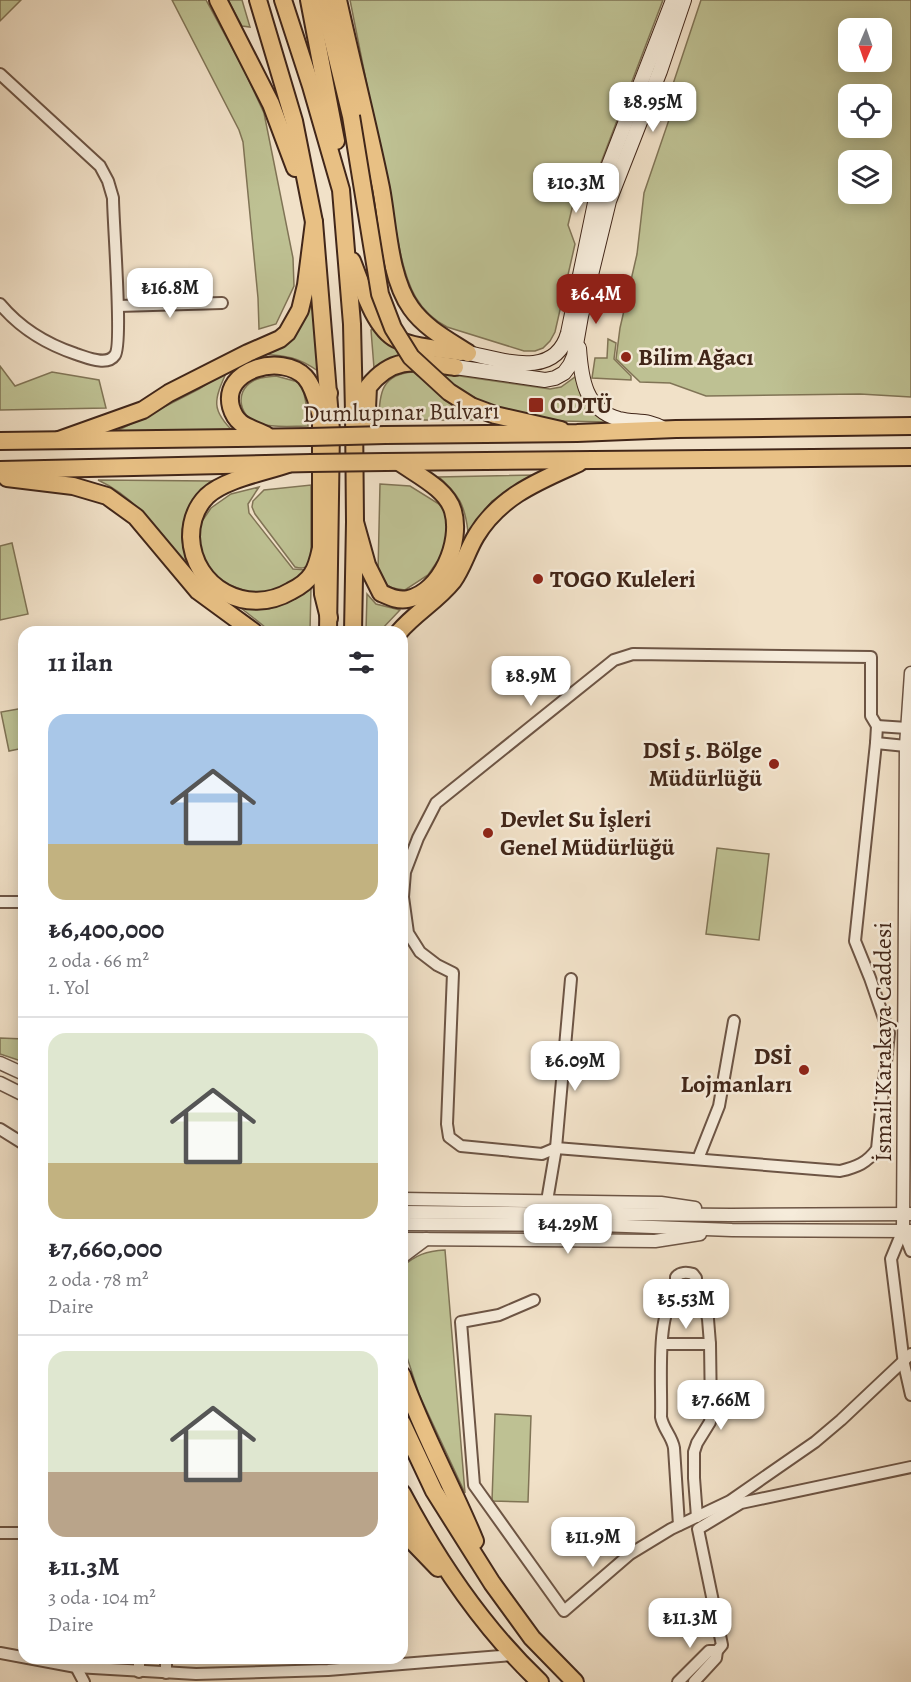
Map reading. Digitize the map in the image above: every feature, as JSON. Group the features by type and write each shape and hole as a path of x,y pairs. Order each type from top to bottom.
{"main road":[{"path":"59,440 143,410 204,375 280,339 287,333 300,310 306,285 314,222 272,104 218,0"},
{"path":"258,0 294,121 314,222 329,393 331,451 328,625"},
{"path":"283,0 341,190"},
{"path":"309,0 336,134 352,324 355,499 353,626"},
{"path":"323,0 351,116 380,294 400,343 411,357 449,392 471,406 495,415 577,433"},
{"path":"338,0 381,190 391,256 403,293 410,307 421,320 468,353"},
{"path":"668,29 673,0"},
{"path":"346,244 366,297 382,325 394,338 424,346 529,364 540,363 556,356 571,337 581,316 593,237 596,198 668,29 684,0"},
{"path":"355,499 365,487 368,387 385,369 395,364 421,363 532,379 555,378 570,365 571,337 582,264 593,237"},
{"path":"571,337 584,385 594,404 603,412 620,419 649,422 664,429"},
{"path":"269,437 242,424 234,415 230,404 232,388 242,376 252,370 280,366 301,374 311,387 321,416 321,548 323,594 328,625"},
{"path":"353,370 368,387"},
{"path":"321,416 329,393"},
{"name":"Dumlupınar Bulvarı","path":"0,441 911,426"},
{"name":"Dumlupınar Bulvarı","path":"0,470 586,459 911,457"},
{"path":"406,626 440,596 454,580 475,538 487,520 504,502 531,484 586,459"},
{"path":"355,522 367,565 381,593 396,599 410,599 438,578 449,561 455,545 456,528 453,511 446,498 436,489 392,462"},
{"path":"288,464 223,486 208,495 197,508 191,528 192,550 198,568 213,585 234,598 259,601 281,597 306,582 313,573 321,548"},
{"path":"0,477 73,486 107,496 136,517 198,591 246,626"},
{"path":"408,1390 492,1583"},
{"path":"408,1436 434,1491 492,1583 532,1638 575,1682"},
{"path":"408,1503 459,1590"},
{"path":"408,1535 459,1590 512,1655 540,1682"}],"street":[{"path":"0,74 93,159 100,166 108,181 113,198 118,306 116,355 104,361 73,353 39,338 24,328 0,303"},
{"path":"118,306 222,303"},
{"path":"876,456 903,459 911,466"},
{"path":"408,864 436,803 614,660 633,654 871,657 871,716 877,726 855,941 888,1033 877,1149 869,1160 854,1168 840,1171 556,1148 542,1154 461,1146 449,1137 447,1124 453,973 437,965 420,952 408,933"},
{"name":"İsmail Karakaya Caddesi","path":"911,673 906,746 907,1231 911,1251"},
{"path":"877,726 907,728"},
{"path":"876,743 906,746"},
{"path":"0,902 18,902"},
{"path":"546,1201 556,1148 571,979"},
{"path":"698,1159 719,1106 734,1021"},
{"path":"0,1063 18,1071"},
{"path":"0,1083 18,1092"},
{"path":"0,1144 5,1132 18,1140"},
{"path":"882,1214 907,1191"},
{"path":"408,1197 661,1203 731,1215"},
{"path":"408,1212 600,1220 732,1230 907,1231"},
{"path":"408,1224 731,1215 907,1214"},
{"path":"408,1239 655,1241 732,1230"},
{"name":"İsmail Karakaya Caddesi","path":"907,1231 891,1259 908,1357 911,1395"},
{"path":"408,1252 426,1239"},
{"path":"679,1525 674,1443 663,1426 661,1417 662,1344 664,1319 669,1306 676,1299 676,1277 680,1273 693,1274 696,1278 696,1299"},
{"path":"534,1299 499,1315 461,1322 474,1485 564,1611 630,1554 679,1525 730,1501 815,1442 908,1357"},
{"path":"676,1299 702,1301 705,1306 710,1344 711,1417 694,1452 697,1517"},
{"path":"662,1344 710,1344"},
{"path":"694,1682 716,1658 717,1651 722,1645 698,1529 741,1503 911,1467"},
{"path":"0,1533 18,1533"},
{"path":"678,1682 709,1651 717,1651"},
{"path":"0,1653 18,1656"},
{"path":"408,1663 512,1655"},
{"path":"60,1664 139,1672 289,1677 328,1670 402,1664"},
{"path":"139,1664 139,1672"},
{"path":"166,1664 166,1673"},
{"path":"76,1667 84,1682"}],"green space":[{"path":"0,0 21,0 0,21"},
{"path":"172,0 206,0 244,70 264,113 293,258 294,286 276,324 259,329 243,142"},
{"path":"228,0 242,0 250,27 242,26"},
{"path":"350,0 663,0 594,181 575,196 568,225 575,244 555,332 543,348 524,351 447,327 429,314 416,298 401,256"},
{"path":"701,0 911,0 911,397 860,394 706,396 670,383 640,382 616,359 620,328 637,254 644,193 672,111 672,87"},
{"path":"314,285 318,371 292,358 263,354 279,349 290,341"},
{"path":"377,327 463,358 467,362 404,355 374,368 371,330"},
{"path":"608,339 616,343 614,359 631,376 631,380 592,378 595,358 607,358"},
{"path":"0,366 15,386 52,372 99,380 106,408 0,410"},
{"path":"227,371 219,390 217,404 221,418 235,433 113,433 199,389"},
{"path":"425,371 550,389 561,387 575,377 584,401 595,413 610,422 506,420"},
{"path":"413,372 448,400 479,420 379,420 380,401 384,387 395,377"},
{"path":"276,376 298,382 303,389 308,426 260,424 248,417 244,411 241,398 247,386 253,381"},
{"path":"537,475 492,501 468,532 460,501 452,489 439,477"},
{"path":"98,480 211,481 186,515 182,540 189,568 159,530 137,507"},
{"path":"380,484 410,486 439,504 447,515 448,526 443,553 428,575 405,590 387,585 378,572"},
{"path":"311,485 311,563 304,568 298,568 255,514 252,507 253,501 264,490"},
{"path":"259,487 248,504 249,513 293,569 308,570 290,585 257,595 221,582 202,559 198,537 200,524 211,508 231,494"},
{"path":"12,543 28,614 0,620 0,546"},
{"path":"311,587 310,626 264,626 241,608 269,609 293,600"},
{"path":"367,594 376,604 400,610 385,626 366,626"},
{"path":"18,709 18,749 9,751 1,712"},
{"path":"717,848 769,854 759,940 706,934"},
{"path":"0,1038 18,1039 18,1060 0,1054"},
{"path":"445,1250 465,1493 419,1394 408,1360 408,1262 432,1251"},
{"path":"495,1414 531,1416 528,1502 492,1501"}],"place":[{"name":"Bilim Ağacı","path":"626,357"},
{"name":"ODTÜ","path":"536,405"},
{"name":"TOGO Kuleleri","path":"538,579"},
{"name":"DSİ 5. Bölge Müdürlüğü","path":"774,764"},
{"name":"Devlet Su İşleri Genel Müdürlüğü","path":"488,833"},
{"name":"DSİ Lojmanları","path":"804,1070"}]}
